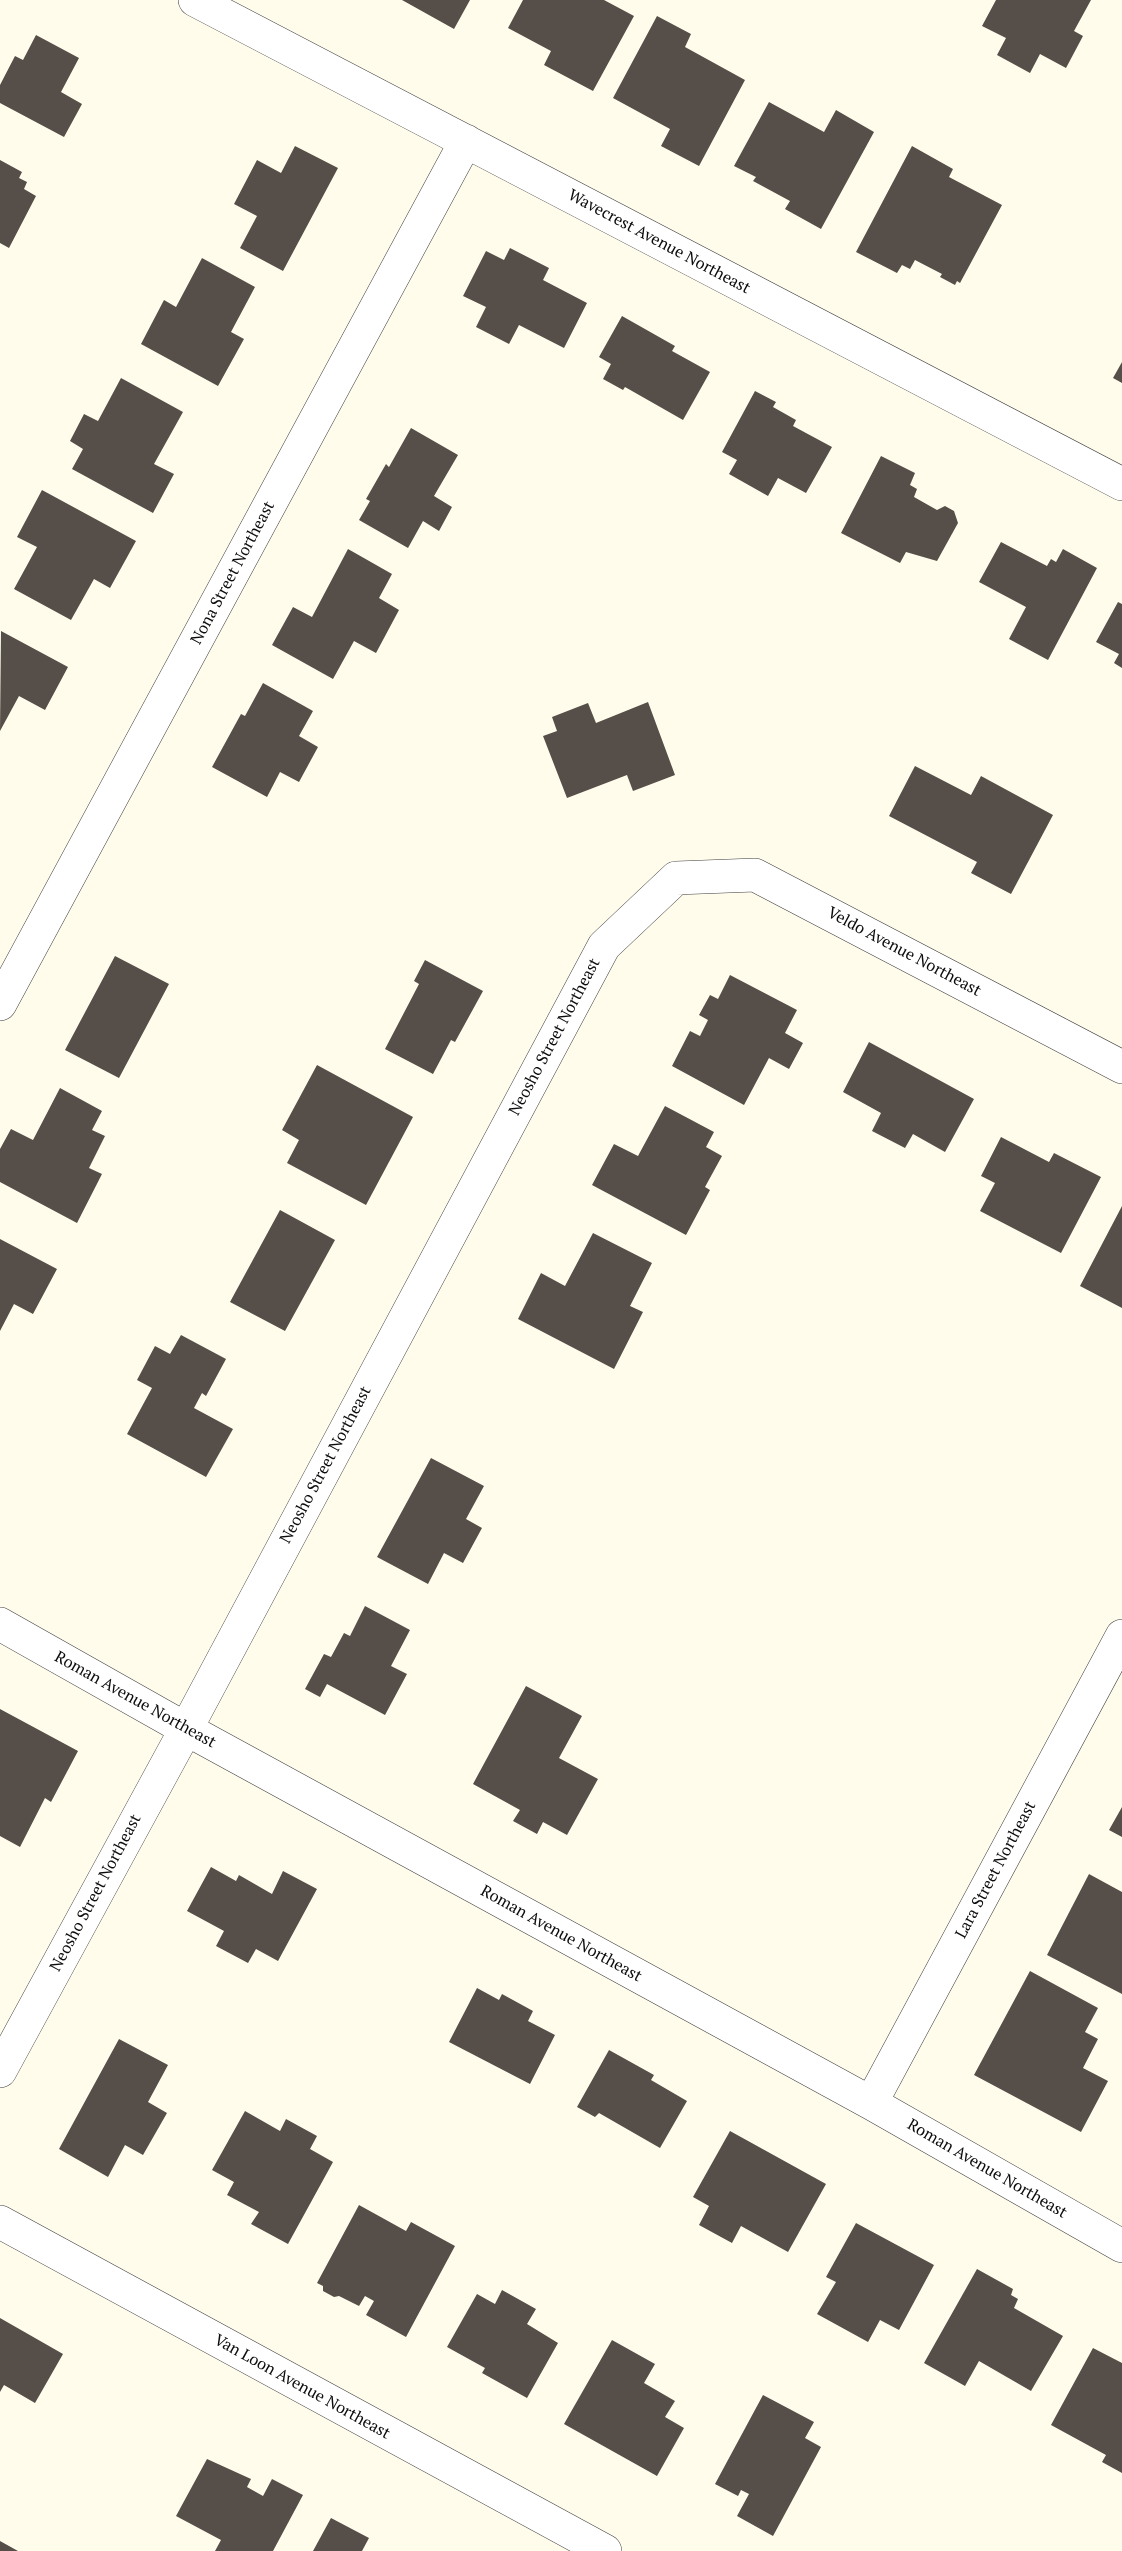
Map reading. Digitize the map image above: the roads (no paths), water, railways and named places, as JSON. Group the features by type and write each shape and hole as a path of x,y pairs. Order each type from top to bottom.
{"street":[{"name":"Wavecrest Avenue Northeast","path":"195,0 1122,484"},
{"name":"Nona Street Northeast","path":"0,1004 466,141"},
{"name":"Veldo Avenue Northeast","path":"676,878 756,875 1122,1067"},
{"name":"Neosho Street Northeast","path":"0,2071 186,1730 604,946 676,878"},
{"name":"Roman Avenue Northeast","path":"0,1624 186,1730 871,2103 1122,2246"},
{"name":"Lara Street Northeast","path":"871,2103 1122,1636"},
{"name":"Van Loon Avenue Northeast","path":"0,2222 605,2551"}]}
